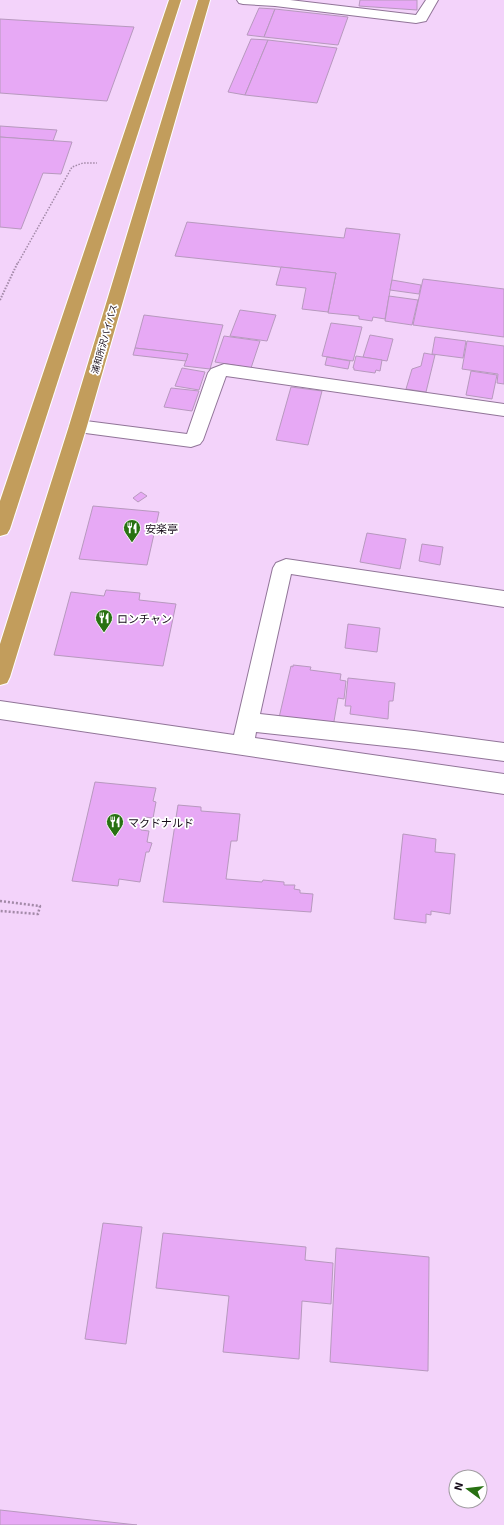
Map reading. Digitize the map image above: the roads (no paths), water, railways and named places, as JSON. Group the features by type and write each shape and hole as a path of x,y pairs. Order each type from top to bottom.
{"highway":[{"path":"0,530 175,0"},
{"name":"浦和所沢バイパス","path":"0,677 78,426 204,0"}],"street":[{"path":"243,0 275,2 416,19 421,18 432,0"},
{"path":"78,426 191,441 194,440 217,373 224,370 504,410"},
{"path":"242,746 283,568 286,566 504,599"},
{"path":"0,710 504,784"},
{"path":"248,722 414,740 504,752"}],"place":[{"name":"安楽亭","path":"132,543"},
{"name":"ロンチャン","path":"104,633"},
{"name":"マクドナルド","path":"115,837"}]}
